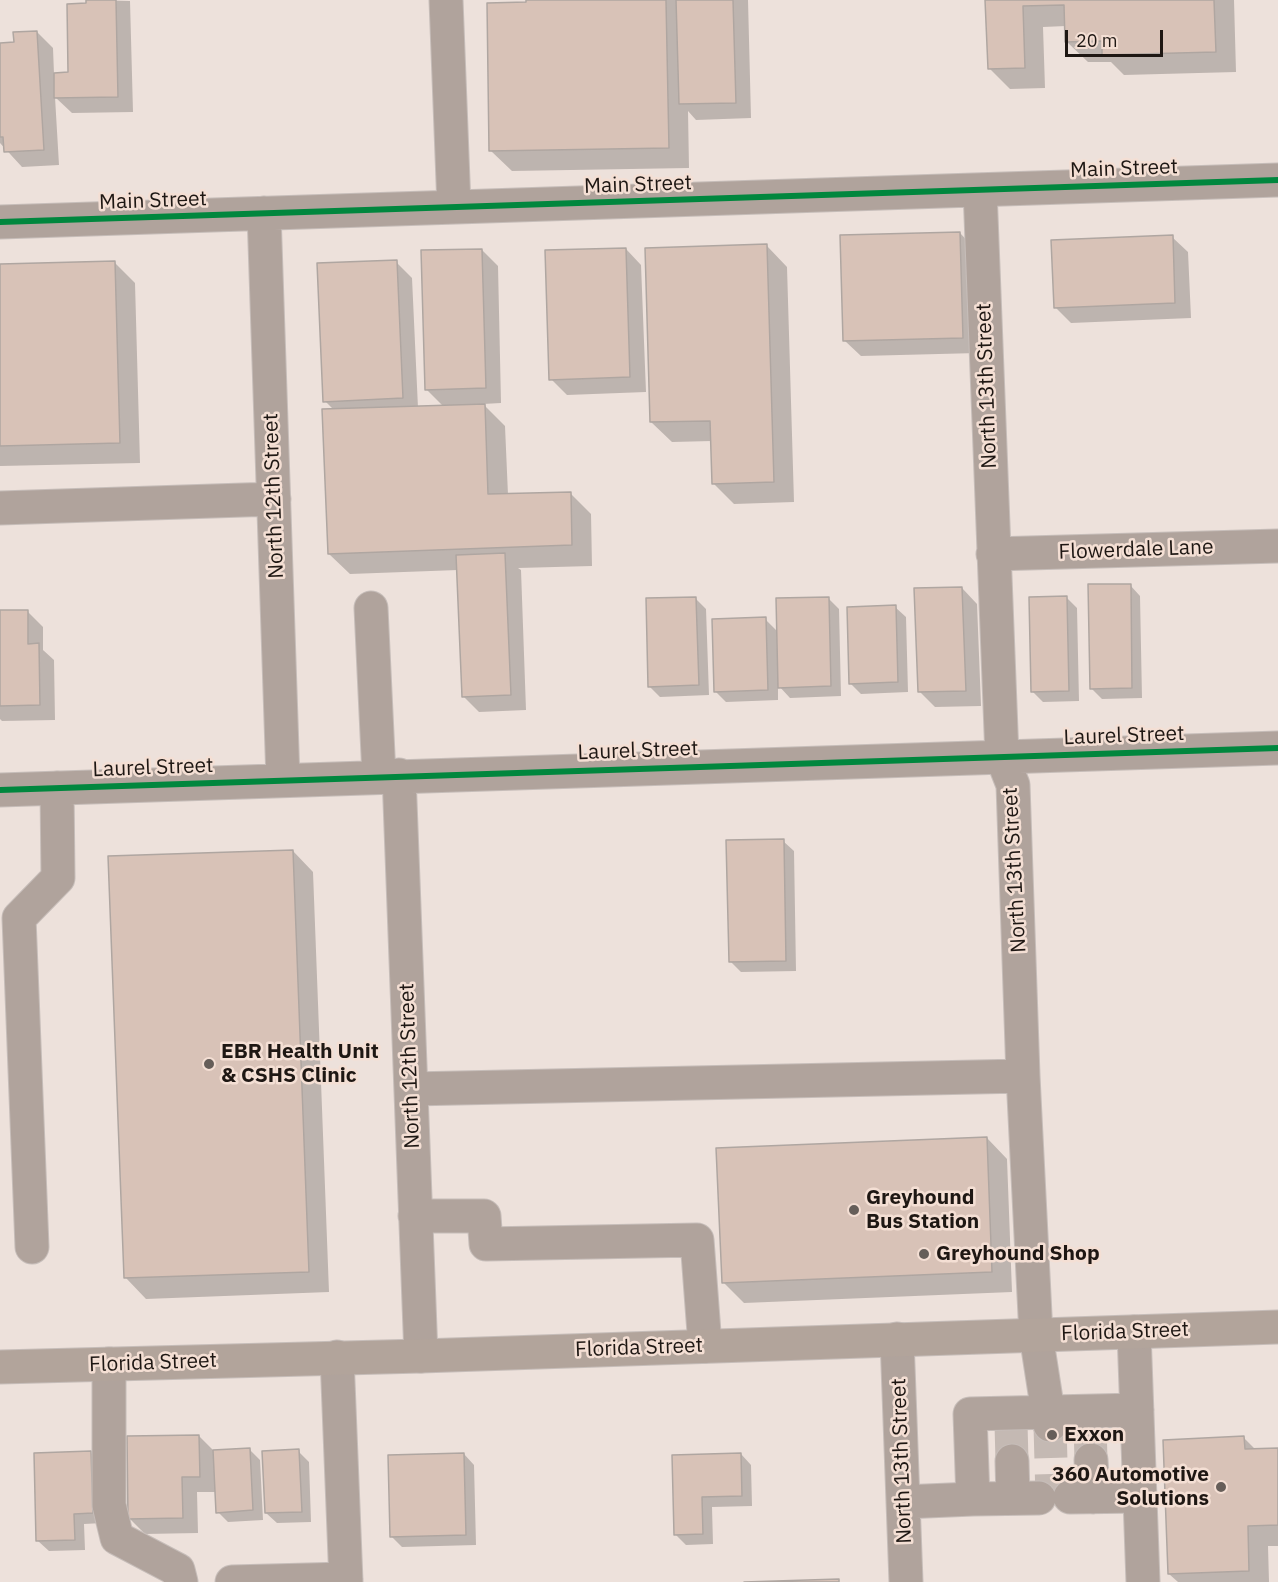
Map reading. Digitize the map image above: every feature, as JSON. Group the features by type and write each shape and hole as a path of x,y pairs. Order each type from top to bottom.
{"main road":[{"name":"Florida Street","path":"0,1367 420,1356 1278,1327"}],"street":[{"path":"446,0 454,207"},
{"name":"Main Street","path":"0,222 1278,180"},
{"name":"North 13th Street","path":"980,190 1002,757 1013,784 1023,1076 1036,1335 1050,1419"},
{"name":"North 12th Street","path":"264,213 283,780"},
{"path":"0,508 274,499"},
{"name":"Flowerdale Lane","path":"993,554 1278,546"},
{"name":"North 12th Street","path":"370,608 389,776 411,1089 420,1356"},
{"name":"Laurel Street","path":"0,790 1278,748"},
{"path":"32,1247 19,918 58,878 57,788"},
{"path":"411,1089 1023,1076"},
{"path":"415,1216 484,1216 486,1244 697,1240 705,1346"},
{"path":"1134,1332 1143,1582"},
{"name":"North 13th Street","path":"897,1340 906,1582"},
{"path":"232,1582 346,1580 337,1357"},
{"path":"109,1365 109,1505 117,1538 178,1570 182,1582"},
{"path":"972,1499 970,1413 1011,1419 1050,1419 1090,1418 1137,1410"},
{"path":"1054,1498 1091,1460"},
{"path":"1012,1461 1054,1498"},
{"path":"903,1502 1140,1496"}],"building":[{"path":"86,0 116,0 118,97 54,98 54,73 68,72 67,4 86,3"},
{"path":"526,0 666,0 669,148 489,151 487,3 526,2"},
{"path":"676,0 733,0 736,103 679,104"},
{"path":"985,0 1214,0 1216,52 1102,55 1102,41 1065,42 1064,5 1023,6 1025,68 988,69"},
{"path":"37,31 44,150 4,152 3,137 0,137 0,43 14,42 13,32"},
{"path":"960,232 963,338 843,341 840,235"},
{"path":"1173,235 1175,303 1054,308 1051,240"},
{"path":"767,244 774,482 712,484 710,421 650,422 645,248"},
{"path":"626,248 630,377 549,380 545,250"},
{"path":"482,249 486,388 425,390 421,250"},
{"path":"397,260 403,398 323,402 317,263"},
{"path":"115,261 120,443 0,446 0,264"},
{"path":"485,404 488,494 571,492 572,545 328,554 322,409"},
{"path":"505,553 511,695 462,697 456,555"},
{"path":"1088,584 1131,584 1132,688 1090,689"},
{"path":"962,587 966,691 918,692 914,588"},
{"path":"1067,596 1069,691 1031,692 1029,597"},
{"path":"696,597 699,685 648,687 646,598"},
{"path":"829,597 831,686 778,688 776,598"},
{"path":"896,605 898,682 849,684 847,607"},
{"path":"0,610 28,610 28,644 39,643 40,705 0,706"},
{"path":"766,617 768,690 714,692 712,619"},
{"path":"784,839 786,961 729,962 726,840"},
{"name":"EBR Health Unit & CSHS Clinic","path":"293,850 309,1272 124,1278 108,856"},
{"name":"Greyhound Bus Station","path":"987,1137 992,1272 722,1283 716,1148"},
{"path":"199,1435 200,1477 182,1477 183,1518 128,1519 127,1436"},
{"name":"360 Automotive Solutions","path":"1244,1436 1245,1449 1278,1448 1278,1525 1248,1526 1249,1571 1168,1574 1163,1440"},
{"path":"250,1448 253,1510 216,1513 213,1450"},
{"path":"299,1449 302,1512 265,1513 262,1451"},
{"path":"91,1451 93,1513 74,1514 75,1540 36,1541 34,1453"},
{"path":"464,1453 466,1535 390,1537 388,1455"},
{"path":"741,1453 742,1496 702,1497 703,1534 674,1535 672,1455"},
{"path":"839,1579 839,1582 744,1582"}],"tunnel":[{"path":"1011,1424 1012,1461"},
{"path":"1090,1424 1091,1460"},
{"path":"1050,1425 1052,1498"}],"cycle path":[{"path":"0,222 1278,180"},
{"path":"0,790 1278,748"}],"place":[{"name":"EBR Health Unit & CSHS Clinic","path":"209,1064"},
{"name":"Greyhound Bus Station","path":"854,1210"},
{"name":"Greyhound Shop","path":"924,1254"},
{"name":"Exxon","path":"1052,1435"},
{"name":"360 Automotive Solutions","path":"1221,1487"}]}
